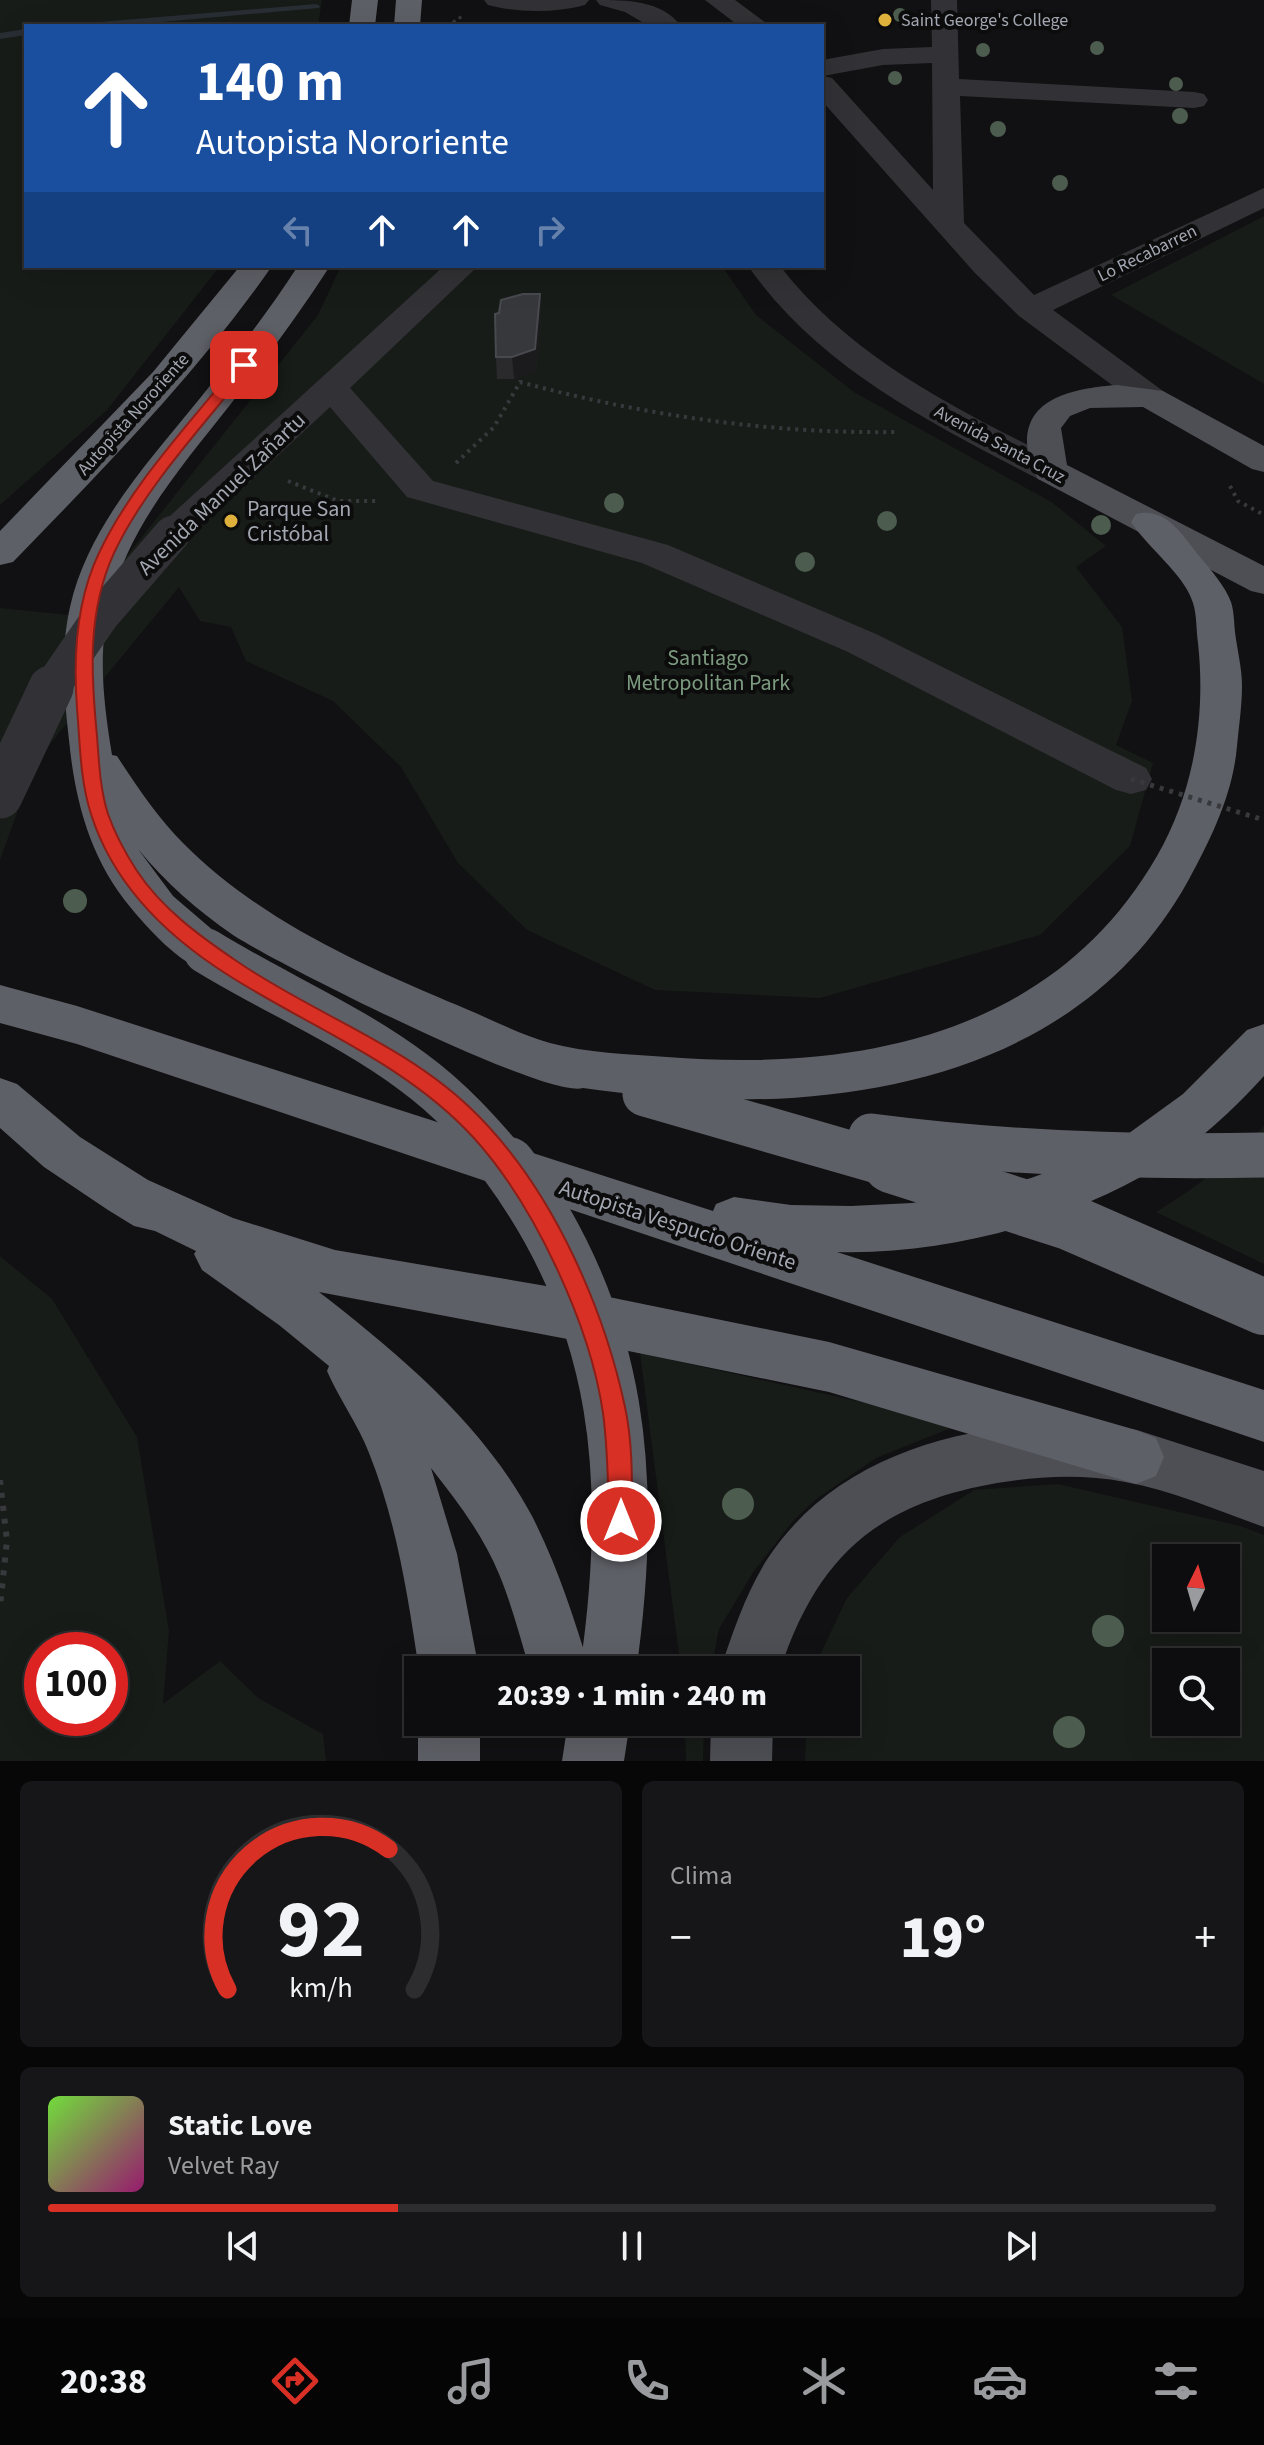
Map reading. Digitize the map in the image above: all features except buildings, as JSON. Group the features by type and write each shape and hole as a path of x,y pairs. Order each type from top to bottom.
{"highway":[{"path":"362,24 365,0"},
{"path":"407,24 409,0"},
{"name":"Autopista Nororiente","path":"0,553 162,383 254,268"},
{"path":"313,268 283,313 136,502 106,553 95,584 84,638 84,707 92,780 100,814 114,848 133,880 154,905 206,951 272,992 379,1049 438,1092 480,1131 519,1180 540,1213 587,1312 614,1409 620,1455 621,1529 609,1656"},
{"path":"548,1063 640,1077 709,1082 778,1081 846,1075 911,1062 973,1043 1030,1018 1081,990 1126,958 1164,922 1194,884 1218,844 1234,803 1243,762 1245,720 1240,680 1230,642 1213,604 1191,569 1149,522"},
{"path":"90,746 115,790 155,843 203,891 320,965 373,991 548,1063 780,1136 939,1178 1042,1212 1106,1236 1264,1307"},
{"name":"Autopista Vespucio Oriente","path":"0,1004 92,1030 1264,1416"},
{"path":"581,1192 784,1229 871,1227 1002,1211 1067,1190 1158,1140 1190,1118 1264,1044"},
{"path":"645,1094 831,1130 968,1148 1119,1157 1264,1155"},
{"path":"0,1098 62,1152 250,1274 383,1379 431,1426 501,1517 537,1597 556,1656"},
{"path":"126,1194 222,1238 335,1274 707,1341 829,1367 1136,1457"},
{"path":"330,1336 373,1399 392,1441 426,1542 446,1656"},
{"path":"1061,1350 1264,1402"},
{"path":"571,1736 574,1761"},
{"path":"593,1761 597,1736"}],"main road":[{"path":"1051,471 1045,452 1044,428 1058,409 1067,403 1099,396 1151,398 1264,461"},
{"name":"Avenida Santa Cruz","path":"1051,471 1264,582"},
{"path":"754,1656 762,1629 792,1571 814,1542 850,1509 890,1485 935,1469 984,1457 1033,1451 1084,1451 1136,1457 1264,1499"},
{"path":"741,1761 742,1736"}],"street":[{"path":"513,10 576,0"},
{"path":"609,0 634,6 665,24"},
{"path":"718,0 754,24"},
{"path":"944,0 949,224"},
{"path":"824,68 863,58 905,54 945,42"},
{"path":"824,86 1030,309 1151,398"},
{"path":"946,87 1194,100"},
{"name":"Lo Recabarren","path":"1030,309 1264,197"},
{"name":"Avenida Manuel Zañartu","path":"0,796 42,705 64,670 107,609 172,534 460,268"},
{"name":"Avenida Santa Cruz","path":"766,268 826,334 896,386 1051,471"},
{"path":"331,387 420,489 655,554 862,643 1131,779"}],"path":[{"path":"476,448 509,408 520,382 606,405 825,433 907,431"},
{"path":"1221,479 1229,483 1238,501 1264,515"},
{"path":"1131,779 1264,820"},
{"path":"0,1480 7,1541 0,1606"}],"green space":[{"path":"0,0 322,0 318,24 24,24 24,268 218,268 107,410 0,505"},
{"path":"1264,216 1264,384 1111,295"},
{"name":"Santiago Metropolitan Park","path":"340,268 723,268 756,315 854,392 1053,503 1106,546 1076,567 1122,627 1132,701 1116,745 1153,763 1130,846 1040,935 820,998 655,990 527,930 458,863 401,767 333,701 246,661 231,627 200,621 179,587 36,761 0,860 0,608 79,616 318,315"},
{"path":"1264,1126 1264,1264 1156,1212 1213,1173"},
{"path":"0,1256 52,1299 137,1437 169,1631 163,1704 220,1661 258,1698 323,1734 326,1761 0,1761"},
{"path":"640,1353 961,1424 876,1458 815,1500 793,1521 754,1571 719,1629 714,1656 679,1656"},
{"path":"1058,1484 1240,1526 1264,1535 1264,1761 805,1761 806,1736 860,1736 860,1656 819,1656 847,1598 900,1537 974,1490"},
{"path":"685,1736 704,1736 703,1761 686,1761"}],"waterway":[{"path":"111,24 316,6"},
{"path":"0,36 24,32"}],"place":[{"name":"Saint George's College","path":"885,20"},
{"name":"Parque San Cristóbal","path":"231,521"}],"route":[{"path":"244,365 136,502 106,553 95,584 84,638 82,668 92,780 100,814 114,848 133,880 178,929 235,970 379,1049 438,1092 480,1131 519,1180 555,1243 587,1312 597,1343 614,1409 620,1455 621,1521"}]}
